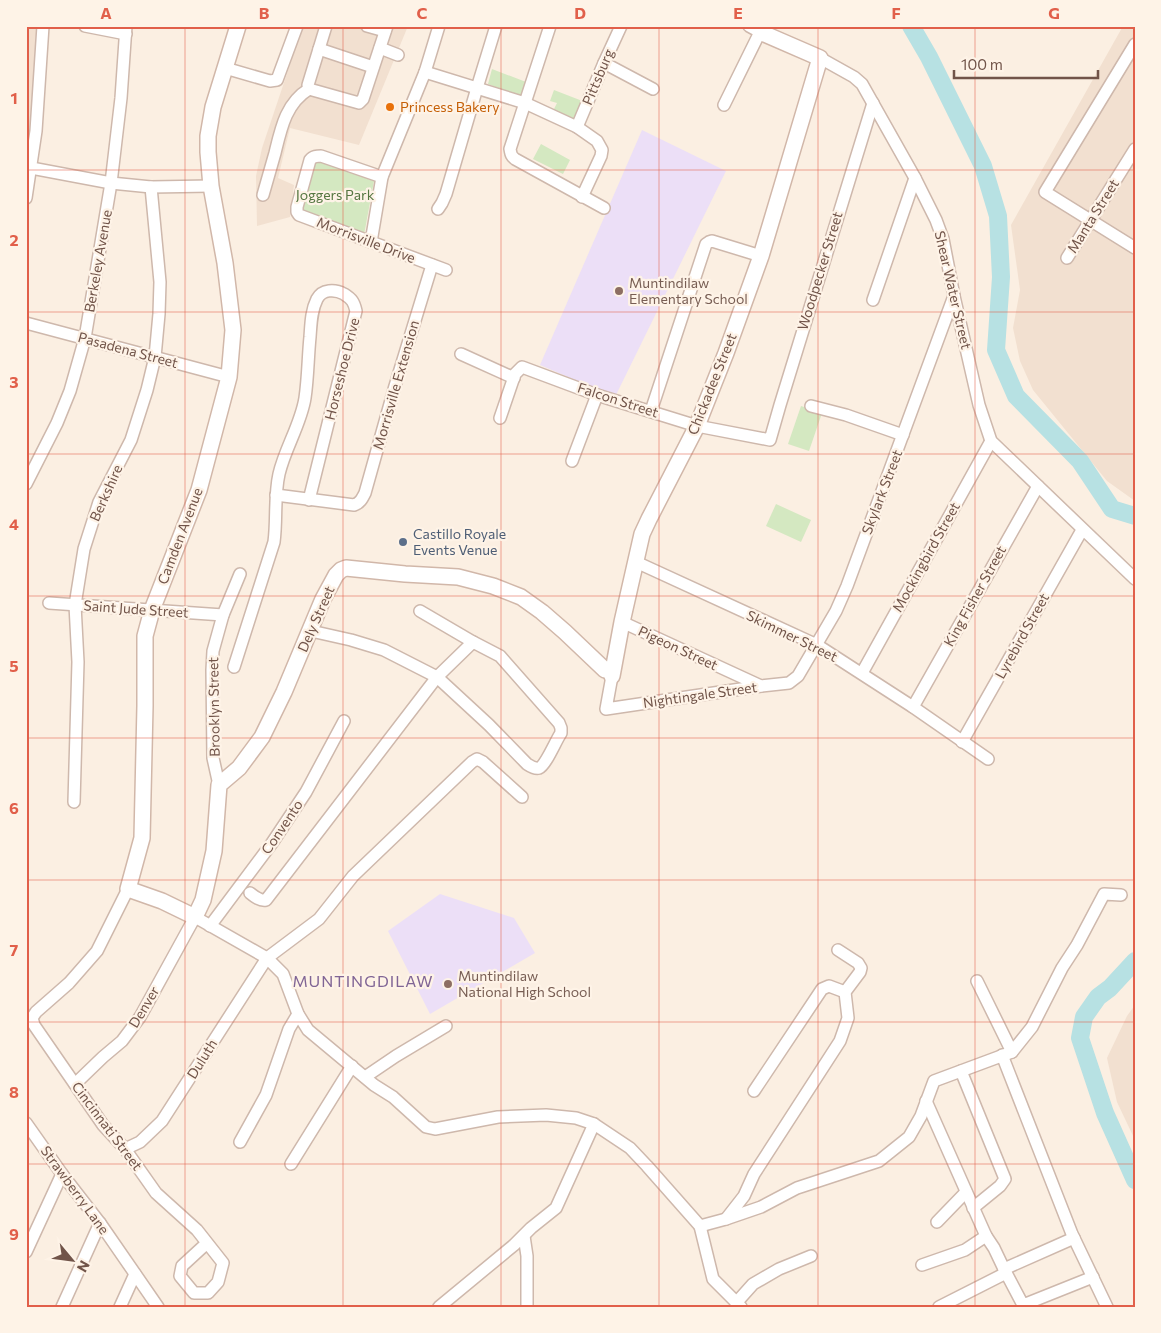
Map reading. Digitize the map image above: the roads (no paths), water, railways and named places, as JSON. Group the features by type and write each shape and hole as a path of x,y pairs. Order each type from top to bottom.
{"street":[{"path":"26,198 36,131 43,26"},
{"path":"85,26 126,30"},
{"name":"Camden Avenue","path":"32,1018 36,1012 69,983 97,951 128,889 142,838 145,636 152,610 199,490 229,377 233,330 225,264 211,186 208,136 213,107 238,26"},
{"path":"225,68 270,81 277,80 281,74 297,26"},
{"path":"309,88 308,85 326,26"},
{"path":"264,195 283,122 292,104 300,94 309,88 361,102 363,99 386,29 367,26"},
{"path":"371,242 382,177 425,72 439,26"},
{"path":"438,209 446,194 496,26"},
{"path":"550,26 510,149 512,157 604,208"},
{"name":"Pittsburg","path":"577,128 621,26"},
{"path":"724,105 757,28"},
{"name":"Shear Water Street","path":"757,28 854,76 862,84 915,178 936,220 943,239 979,405 991,441 1135,579"},
{"name":"Berkeley Avenue","path":"26,484 57,423 70,391 85,338 111,183 121,98 126,30"},
{"path":"1135,44 1045,192 1135,248"},
{"path":"380,48 398,55"},
{"path":"319,50 373,67"},
{"name":"Chickadee Street","path":"606,709 609,673 642,534 697,426 726,354 761,256 820,58"},
{"path":"604,63 653,89"},
{"path":"425,72 525,103 577,128 597,141 602,150 601,156 582,197"},
{"path":"26,88 39,90"},
{"name":"Woodpecker Street","path":"770,440 873,103"},
{"name":"Manta Street","path":"1067,258 1135,149"},
{"name":"Morrisville Drive","path":"382,177 321,156 312,158 297,207 299,215 446,270"},
{"path":"29,168 111,183 151,188 211,186"},
{"path":"872,300 915,178"},
{"name":"Berkshire","path":"74,802 78,662 76,605 84,549 99,502 131,440 155,357 160,282 151,188"},
{"path":"651,411 706,244 712,241 761,256"},
{"name":"Morrisville Extension","path":"309,500 354,505 361,501 365,493 432,265"},
{"name":"Horseshoe Drive","path":"234,667 274,542 276,495 279,475 284,456 302,413 305,398 312,313 320,295 332,290 352,298 356,311 309,500"},
{"name":"Skylark Street","path":"794,680 817,645 847,586 954,296"},
{"name":"Pasadena Street","path":"26,323 229,377"},
{"path":"461,354 514,378 500,418"},
{"name":"Falcon Street","path":"514,378 520,369 526,368 597,395 697,426 770,440"},
{"path":"572,461 597,395"},
{"path":"811,406 846,415 903,435"},
{"name":"Mockingbird Street","path":"862,673 991,441"},
{"name":"King Fisher Street","path":"913,707 1038,486"},
{"path":"276,495 309,500"},
{"name":"Lyrebird Street","path":"962,742 1082,530"},
{"name":"Skimmer Street","path":"636,562 817,645 862,673 988,759"},
{"name":"Dely Street","path":"219,785 238,768 262,736 284,692 328,591 336,575 343,569 458,577 493,586 521,597 542,612 609,673"},
{"name":"Brooklyn Street","path":"219,785 213,758 213,651 223,615 240,574"},
{"name":"Saint Jude Street","path":"49,603 223,615"},
{"path":"310,632 351,640 384,650 437,678 490,725 527,764 533,768 539,768 544,763 561,733 560,723 500,656 420,611"},
{"name":"Pigeon Street","path":"622,622 762,686"},
{"path":"250,894 263,901 266,900 437,678 473,642"},
{"name":"Nightingale Street","path":"606,709 789,683 794,680"},
{"name":"Convento","path":"210,926 272,844 301,799 344,721"},
{"path":"266,958 319,919 353,876 472,762 477,759 483,762 522,798"},
{"path":"195,918 203,900 214,851 219,785"},
{"path":"128,889 162,901 266,958 283,974 298,1014 308,1030 365,1077 394,1098 426,1127 435,1129 498,1117 546,1115 576,1118 594,1124 630,1148 700,1226 713,1279 739,1305 753,1284 779,1269 811,1256"},
{"path":"700,1226 761,1207 797,1188 879,1161 909,1137 921,1116 934,1081 1007,1053 1032,1027 1062,968 1078,945 1104,894 1121,895"},
{"name":"Denver","path":"76,1084 122,1041 140,1017 195,918"},
{"path":"726,1219 744,1196 754,1174 840,1041 848,1018 845,992 861,968 858,963 838,950"},
{"name":"Duluth","path":"126,1149 140,1142 162,1121 266,958"},
{"path":"977,981 1007,1053 1074,1238 1107,1307"},
{"path":"754,1091 822,989 830,986 845,992"},
{"path":"240,1142 266,1095 289,1030 298,1014"},
{"name":"Cincinnati Street","path":"32,1018 34,1025 103,1125 126,1149 156,1193 183,1216 207,1243"},
{"path":"365,1077 446,1026"},
{"path":"292,1164 352,1066"},
{"path":"961,1071 1005,1179 1002,1184 973,1208"},
{"path":"926,1101 986,1236 1023,1305 1093,1277"},
{"name":"Strawberry Lane","path":"26,1123 100,1223 158,1307"},
{"path":"439,1307 556,1208 594,1124"},
{"path":"26,1252 62,1174"},
{"path":"937,1222 966,1192"},
{"path":"62,1307 100,1223"},
{"path":"524,1236 527,1307"},
{"path":"922,1265 965,1250 986,1236"},
{"path":"939,1307 1005,1271 1074,1238"},
{"path":"120,1307 135,1274"}],"waterway":[{"path":"911,26 929,57 983,166 998,216 1001,277 996,350 1016,396 1080,461 1112,509 1135,516"},
{"path":"1135,961 1110,988 1098,997 1084,1017 1080,1038 1105,1113 1135,1180"}],"place":[{"name":"Princess Bakery","path":"390,107"},
{"name":"Muntindilaw Elementary School","path":"619,291"},
{"name":"Castillo Royale Events Venue","path":"403,542"},
{"name":"Muntindilaw National High School","path":"448,984"}],"district":[{"name":"MUNTINGDILAW","path":"363,981"}],"park label":[{"name":"Joggers Park","path":"335,195"}]}
